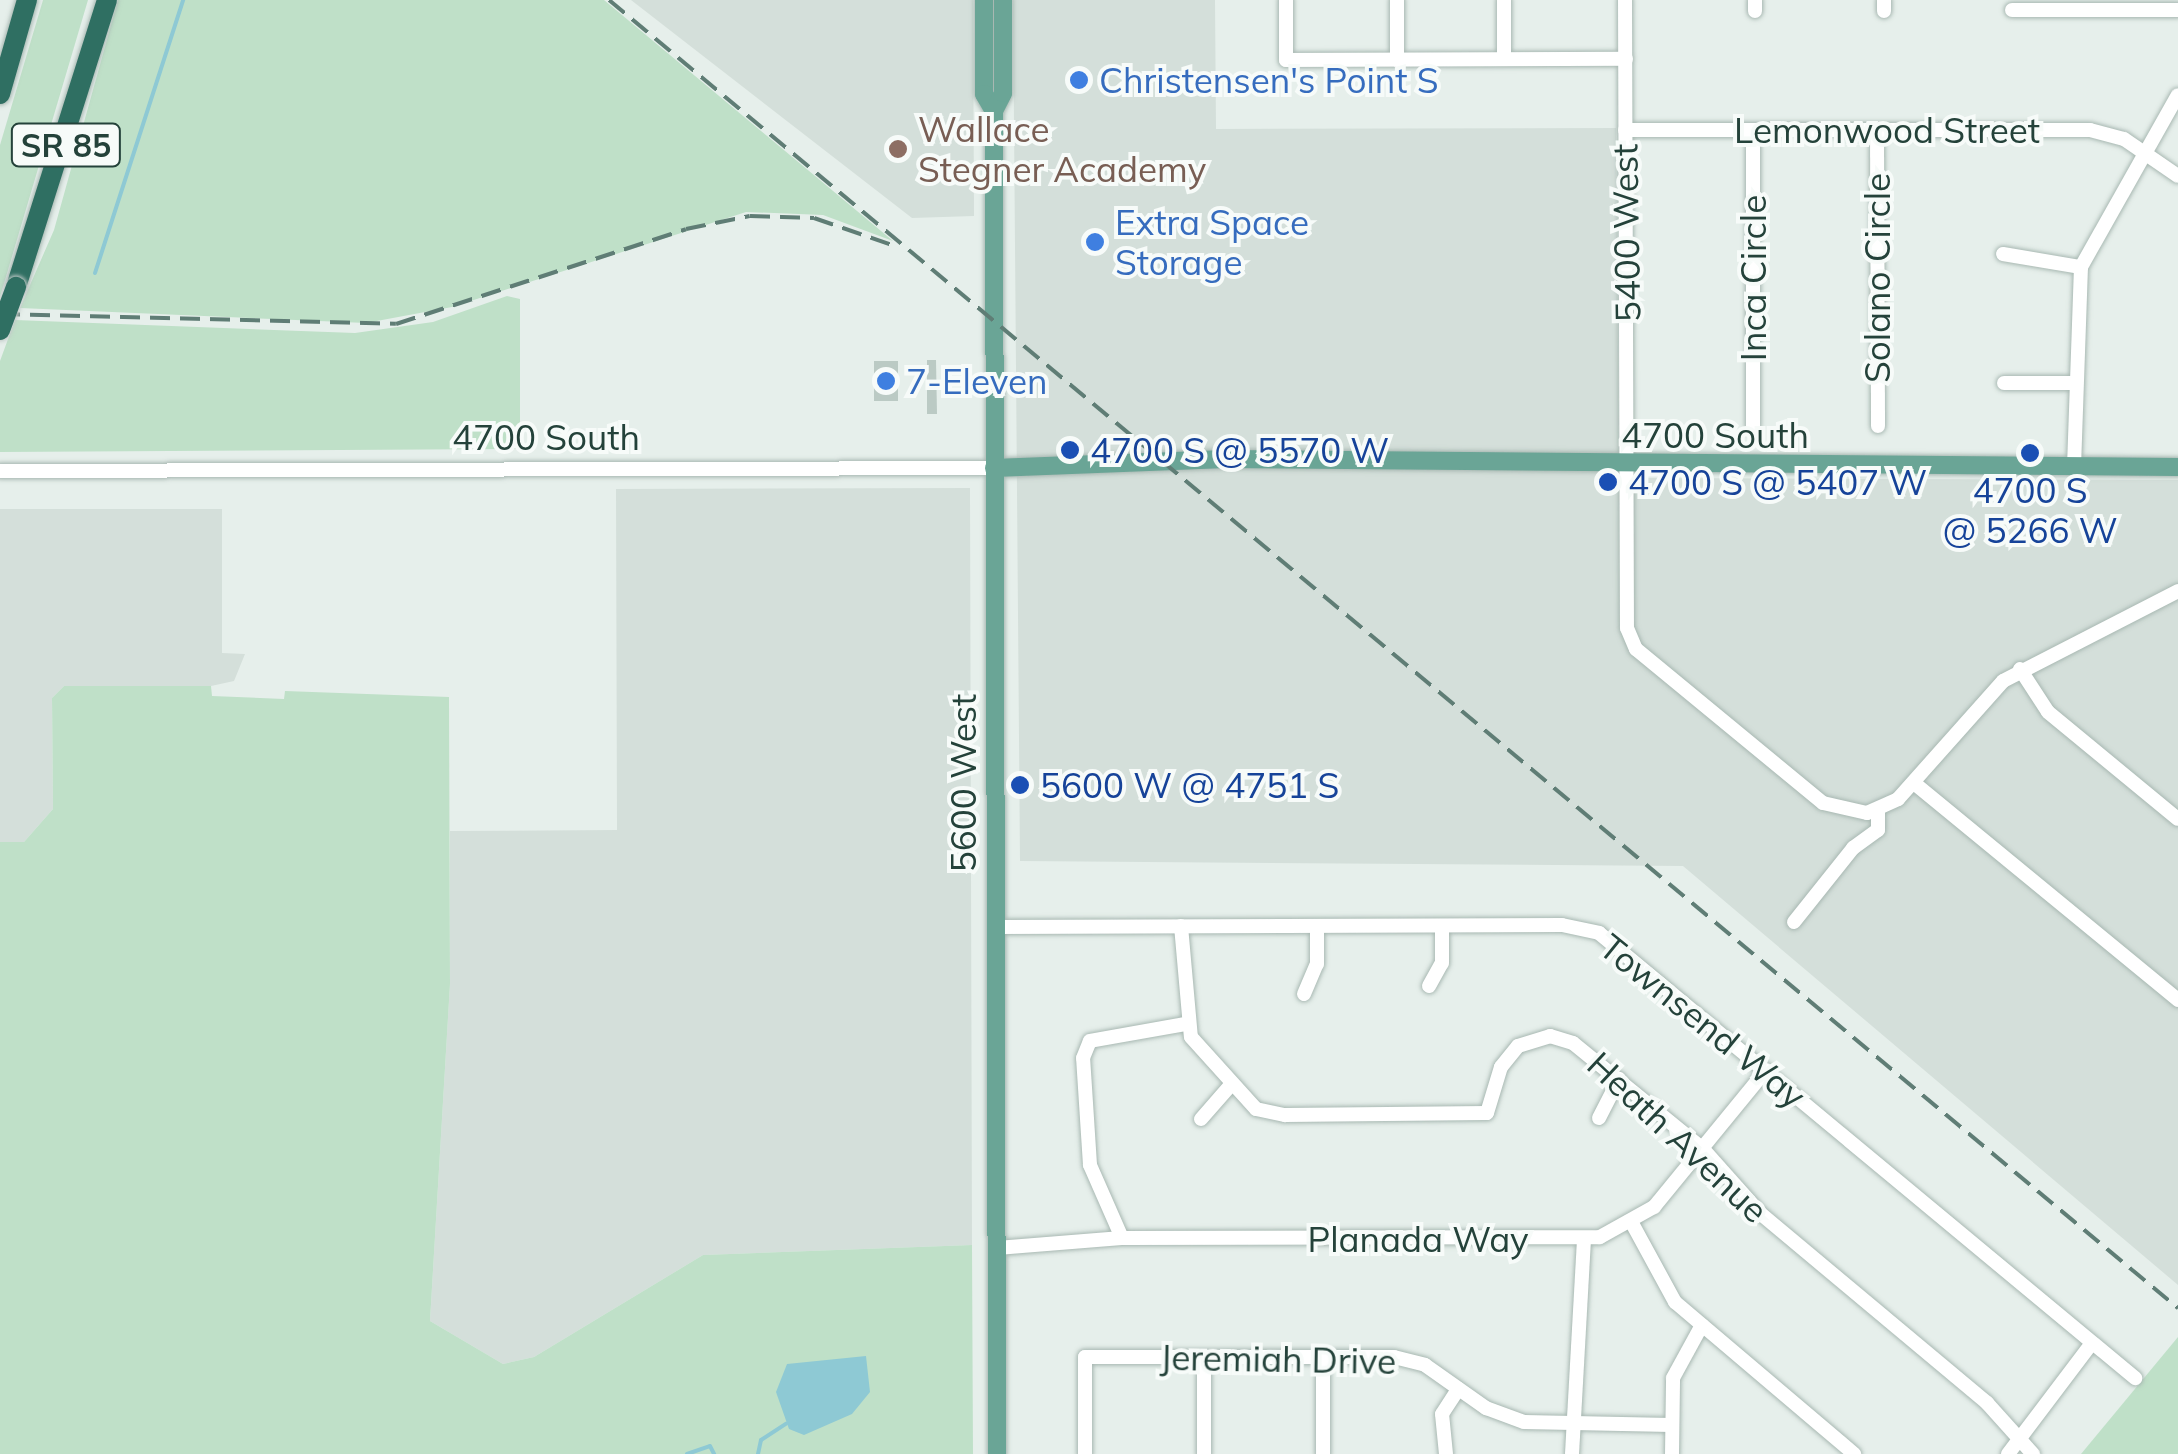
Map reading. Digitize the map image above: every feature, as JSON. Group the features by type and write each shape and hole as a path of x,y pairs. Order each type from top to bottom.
{"highway":[{"name":"SR 85","path":"0,94 27,0"},
{"name":"SR 85","path":"0,330 107,0"}],"main road":[{"name":"5600 West","path":"984,0 984,94 994,111"},
{"name":"5600 West","path":"998,1454 994,111 1003,93 1003,0"},
{"name":"4700 South","path":"994,468 1214,472 1252,465 2178,467"}],"street":[{"path":"1286,0 1286,60 1626,59"},
{"path":"1397,0 1397,60"},
{"path":"1504,0 1504,60"},
{"name":"5400 West","path":"1625,0 1630,642 1823,803 1878,810"},
{"path":"2012,10 2178,10"},
{"path":"2074,467 2081,267 2178,95"},
{"name":"Lemonwood Street","path":"1626,130 2090,130 2144,151 2178,176"},
{"name":"Inca Circle","path":"1752,130 1753,426"},
{"name":"Solano Circle","path":"1878,130 1878,426"},
{"path":"2003,254 2081,267"},
{"path":"2004,384 2074,383"},
{"name":"4700 South","path":"0,471 994,468"},
{"path":"1794,922 1852,848 1878,830 1878,810 1914,782 1989,694 2020,669 2178,590"},
{"path":"2020,669 2048,712 2178,819"},
{"path":"1914,782 2178,1000"},
{"name":"Townsend Way","path":"996,927 1562,925 1599,933 2134,1378"},
{"path":"1122,1238 1084,1135 1083,1058 1090,1042 1185,1024 1182,926"},
{"path":"1304,994 1316,964 1317,926"},
{"path":"1429,986 1442,963 1442,926"},
{"name":"Heath Avenue","path":"1185,1024 1229,1087 1274,1115 1487,1113 1508,1055 1550,1036 1584,1049 1703,1150 1742,1198 2033,1454"},
{"path":"1766,1070 1703,1150 1634,1225 1675,1302 1854,1454"},
{"path":"1599,1118 1618,1079"},
{"path":"1201,1119 1229,1087"},
{"name":"Planada Way","path":"997,1248 1122,1238 1584,1239 1634,1225"},
{"path":"1572,1454 1584,1239"},
{"path":"1672,1454 1674,1378 1702,1325"},
{"path":"2008,1454 2092,1343"},
{"path":"1204,1357 1204,1454"},
{"name":"Jeremiah Drive","path":"1085,1454 1084,1358 1411,1360 1504,1417 1572,1427 1672,1425"},
{"path":"1323,1358 1323,1454"},
{"path":"1446,1454 1442,1414 1458,1389"}],"shaded area":[{"name":"Wallace Stegner Academy","path":"631,0 973,0 974,216 912,218"},
{"path":"1013,0 1215,0 1216,129 1616,128 1619,478 2178,480 2178,1285 1683,866 1020,861"},
{"path":"970,488 972,1245 703,1255 534,1357 503,1364 430,1321 450,984 450,831 617,830 616,489"},
{"path":"0,509 222,509 222,653 245,654 234,681 211,686 64,686 52,698 53,809 24,842 0,842"}],"green space":[{"path":"43,0 88,0 0,297 0,145"},
{"path":"118,0 604,0 893,241 823,215 746,212 452,307 366,323 20,308 54,230"},
{"path":"507,296 520,299 520,449 0,452 0,361 15,320 355,333 433,322"},
{"path":"64,686 211,686 212,696 284,699 285,691 449,697 450,984 430,1321 503,1364 534,1357 703,1255 972,1245 973,1454 0,1454 0,842 24,842 53,809 52,698"},
{"path":"2178,1337 2178,1454 2081,1454"}],"water":[{"path":"866,1356 870,1392 852,1414 804,1435 789,1429 776,1392 787,1364"}],"building":[{"name":"7-Eleven","path":"927,360 936,360 937,414 927,414"},
{"name":"7-Eleven","path":"874,361 898,361 898,401 874,401"}],"waterway":[{"path":"95,273 183,0"},
{"path":"758,1454 761,1440 786,1424"},
{"path":"687,1454 710,1446 714,1454"}],"railway":[{"path":"609,0 2178,1308"},
{"path":"0,314 396,324 686,229 750,216 814,218 895,246"}],"place":[{"name":"Christensen's Point S","path":"1079,80"},
{"name":"Wallace Stegner Academy","path":"898,149"},
{"name":"Extra Space Storage","path":"1095,242"},
{"name":"7-Eleven","path":"886,381"},
{"name":"4700 S @ 5570 W","path":"1070,450"},
{"name":"4700 S @ 5266 W","path":"2030,453"},
{"name":"4700 S @ 5407 W","path":"1608,482"},
{"name":"5600 W @ 4751 S","path":"1020,785"}]}
